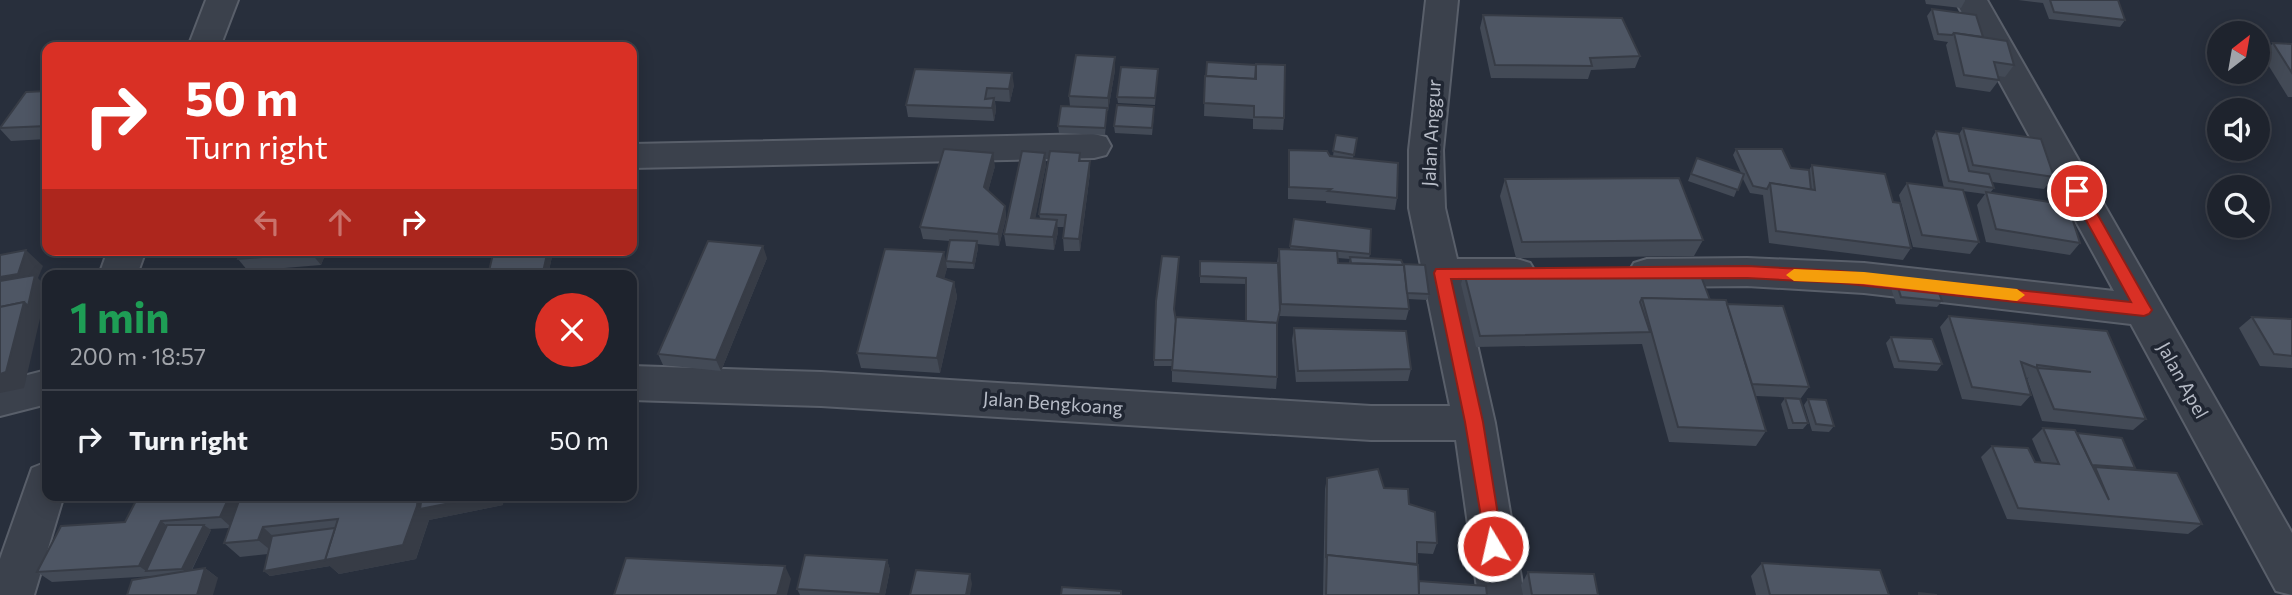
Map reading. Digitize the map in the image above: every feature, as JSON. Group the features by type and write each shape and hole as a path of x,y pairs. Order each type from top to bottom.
{"street":[{"path":"206,42 222,0"},
{"name":"Jalan Anggur","path":"1442,0 1426,150 1427,208 1474,422 1501,595"},
{"name":"Jalan Apel","path":"1971,0 2292,576"},
{"path":"637,156 1094,146"},
{"path":"1608,273 1747,272 1864,278 2144,310"},
{"path":"1441,273 1552,273"},
{"name":"Jalan Bengkoang","path":"637,383 821,389 1371,423 1474,422"},
{"path":"0,399 42,388"},
{"path":"11,595 42,497"}],"building":[{"path":"2050,0 2118,0 2125,20 2054,12"},
{"path":"1932,9 1976,15 1983,37 1938,34"},
{"path":"1483,15 1622,18 1640,56 1590,58 1592,66 1495,65"},
{"path":"1954,33 2007,41 2014,65 1994,62 1999,80 1964,75"},
{"path":"2273,43 2292,44 2292,73"},
{"path":"1076,55 1115,57 1108,98 1069,96"},
{"path":"1207,62 1256,65 1255,79 1206,76"},
{"path":"1256,64 1285,65 1284,118 1254,117 1254,106 1204,103 1205,76 1256,79"},
{"path":"1121,67 1158,69 1155,98 1117,97"},
{"path":"915,69 1012,73 1009,89 987,88 985,99 994,98 992,108 906,105"},
{"path":"42,91 42,126 0,128 26,92"},
{"path":"1117,105 1154,107 1152,128 1114,126"},
{"path":"1061,106 1107,108 1105,128 1058,126"},
{"path":"1963,128 2041,139 2054,177 1973,165"},
{"path":"1936,131 1959,134 1969,171 1989,174 1994,188 1949,181"},
{"path":"1336,135 1357,138 1354,155 1333,151"},
{"path":"944,149 993,153 984,187 1005,206 998,234 920,227"},
{"path":"1736,149 1782,149 1791,168 1809,170 1811,190 1770,183 1767,189 1753,186"},
{"path":"1289,150 1327,151 1330,156 1398,163 1397,198 1328,191 1331,189 1289,187"},
{"path":"1022,151 1045,153 1031,218 1057,220 1053,237 1004,234"},
{"path":"1050,151 1080,153 1079,161 1090,161 1079,239 1063,238 1066,215 1039,214"},
{"path":"1697,158 1744,174 1738,190 1691,174"},
{"path":"1812,165 1885,174 1893,202 1900,203 1911,248 1776,231 1770,183 1815,190"},
{"path":"1679,178 1703,240 1522,242 1505,179"},
{"path":"1907,183 1963,190 1979,242 1922,235"},
{"path":"1986,192 2068,205 2080,243 1996,229"},
{"path":"1294,219 1371,229 1370,254 1290,246"},
{"path":"950,240 977,241 973,263 946,261"},
{"path":"708,241 763,246 716,360 658,354"},
{"path":"885,249 944,252 937,276 954,282 937,358 857,353"},
{"path":"1279,249 1337,251 1338,263 1404,265 1409,309 1281,304"},
{"path":"26,250 18,274 0,277 0,255"},
{"path":"239,256 274,256 238,259"},
{"path":"493,256 547,256 543,270 489,270"},
{"path":"1162,256 1179,257 1173,360 1154,360 1156,301"},
{"path":"1350,257 1401,260 1403,264 1425,265 1429,294 1407,293 1404,265 1351,263"},
{"path":"1200,261 1278,263 1280,310 1277,324 1246,321 1246,278 1200,276"},
{"path":"1698,268 1710,300 1642,298 1640,302 1650,332 1480,336 1464,272"},
{"path":"35,275 28,306 24,302 0,307 0,281"},
{"path":"1896,281 1936,285 1942,301 1901,297"},
{"path":"1642,298 1726,300 1766,431 1678,427"},
{"path":"24,302 6,372 0,374 0,307"},
{"path":"1727,304 1783,306 1809,387 1752,384"},
{"path":"1949,316 2107,331 2146,419 2054,409 2037,368 2021,362 2031,395 1972,387","holes":["2037,365 2091,372 2037,368"]},
{"path":"1176,317 1277,323 1277,377 1172,370"},
{"path":"2252,317 2292,319 2292,356 2274,354"},
{"path":"1294,328 1406,331 1411,369 1298,371"},
{"path":"1891,337 1932,339 1942,364 1899,361"},
{"path":"1785,398 1800,399 1808,423 1793,423"},
{"path":"1808,399 1826,400 1834,426 1816,424"},
{"path":"2043,428 2075,430 2109,500 2095,467 2177,473 2202,524 2018,508 1992,446 2028,448 2035,462 2059,464"},
{"path":"2077,433 2122,438 2135,468 2092,465"},
{"path":"1378,469 1384,488 1408,489 1409,504 1435,512 1437,543 1417,542 1417,564 1327,555 1326,558 1327,478"},
{"path":"136,501 227,501 220,517 161,521 139,566 37,572 61,526 125,522"},
{"path":"239,501 417,501 403,545 325,560 338,519 263,527 258,540 224,543"},
{"path":"421,501 461,501 420,509"},
{"path":"167,525 204,525 182,569 146,571"},
{"path":"335,528 325,560 264,571 272,536"},
{"path":"805,555 887,560 880,594 797,589"},
{"path":"1327,555 1418,565 1419,595 1326,595"},
{"path":"626,558 785,566 777,595 614,595"},
{"path":"1762,563 1880,570 1889,595 1770,595"},
{"path":"205,568 197,595 127,595 132,580"},
{"path":"916,570 970,574 966,595 910,595"},
{"path":"1528,572 1594,574 1598,595 1532,595"},
{"path":"1419,581 1486,586 1487,595 1419,595"},
{"path":"1062,587 1121,591 1121,595 1061,595"}],"slow traffic":[{"path":"1794,275 1864,278 2017,295"}],"route":[{"path":"1493,546 1474,422 1441,273 1747,272 1864,278 2144,310 2077,191"}]}
